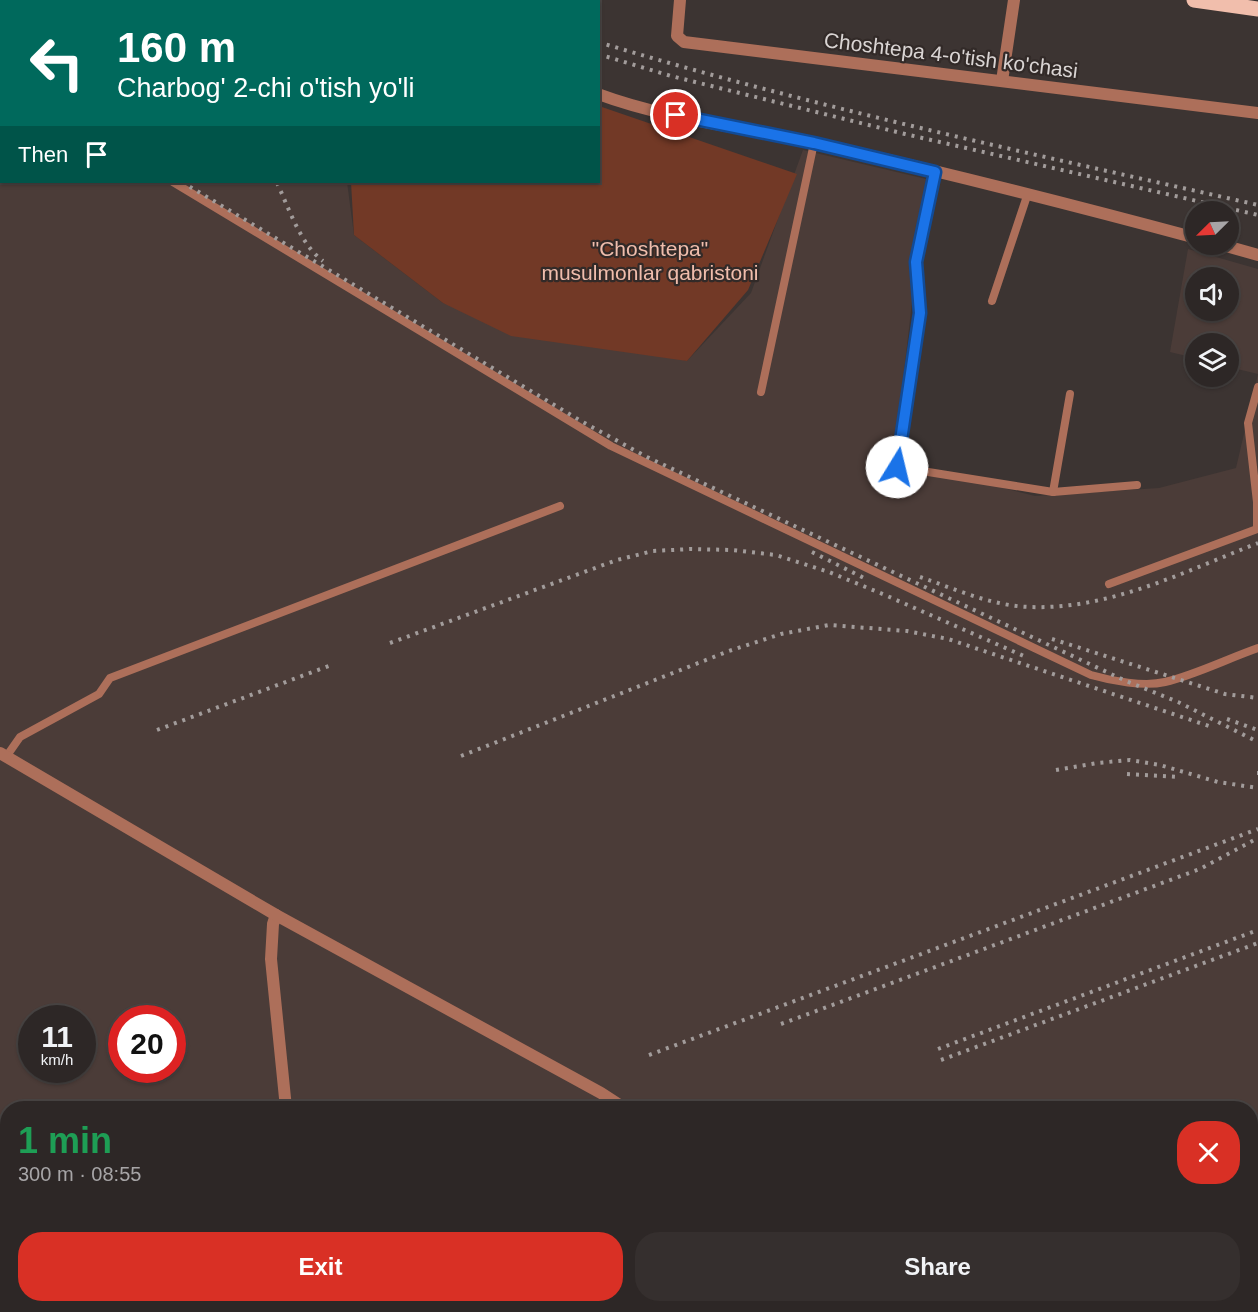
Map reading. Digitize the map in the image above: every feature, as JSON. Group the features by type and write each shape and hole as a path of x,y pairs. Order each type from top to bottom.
{"main road":[{"path":"1194,0 1258,9"}],"street":[{"name":"Choshtepa 4-o'tish ko'chasi","path":"680,0 677,36 684,42 1258,113"},
{"path":"1002,81 1014,0"},
{"path":"600,95 630,106 814,143 1028,193 1185,235"},
{"path":"1239,250 1258,255"},
{"path":"3,755 276,915 613,1101"},
{"path":"276,915 273,924 271,959 285,1101"}],"lane":[{"path":"761,392 814,143"},
{"path":"935,172 916,262 920,313 897,467 1053,492 1137,485"},
{"path":"175,183 611,446 1091,675 1108,680 1166,682 1258,648"},
{"path":"992,301 1028,193"},
{"path":"1109,584 1257,530 1257,502 1248,423 1258,387"},
{"path":"1053,492 1070,394"},
{"path":"3,755 20,737 99,694 110,678 560,506"}],"shaded area":[{"path":"803,150 926,179 894,460 1035,496 1159,488 1236,468 1258,374 1258,1101 0,1101 0,183 347,183 354,235 443,303 687,361 751,293"},
{"path":"1187,255 1209,255 1258,269 1258,374 1239,369 1239,333 1185,333 1185,356 1170,352"}],"green space":[{"name":"\"Choshtepa\" musulmonlar qabristoni","path":"600,106 797,174 748,290 687,361 511,336 443,303 354,235 351,183 600,183"}],"railway":[{"path":"600,43 844,109 1258,205"},
{"path":"600,55 671,76 905,134 1258,215"},
{"path":"184,183 581,421 647,457 1126,681 1178,702 1258,742"},
{"path":"277,183 302,235 315,254 323,261"},
{"path":"920,577 1002,604 1030,607 1060,606 1089,602 1147,587 1258,543"},
{"path":"390,643 617,560 653,551 691,549 732,550 776,555 829,572 1026,657"},
{"path":"812,552 866,579"},
{"path":"461,756 729,651 781,634 829,625 907,631 948,639 1209,726"},
{"path":"1052,639 1225,694 1258,698"},
{"path":"157,730 334,664"},
{"path":"1227,719 1258,730"},
{"path":"1056,770 1130,760 1160,765 1218,782 1258,788"},
{"path":"1127,774 1179,777"},
{"path":"649,1055 1258,829"},
{"path":"781,1024 1200,869 1258,838"},
{"path":"938,1049 1258,930"},
{"path":"941,1060 1258,943"}],"route":[{"path":"676,115 814,143 935,172 916,262 920,313 897,467"}]}
